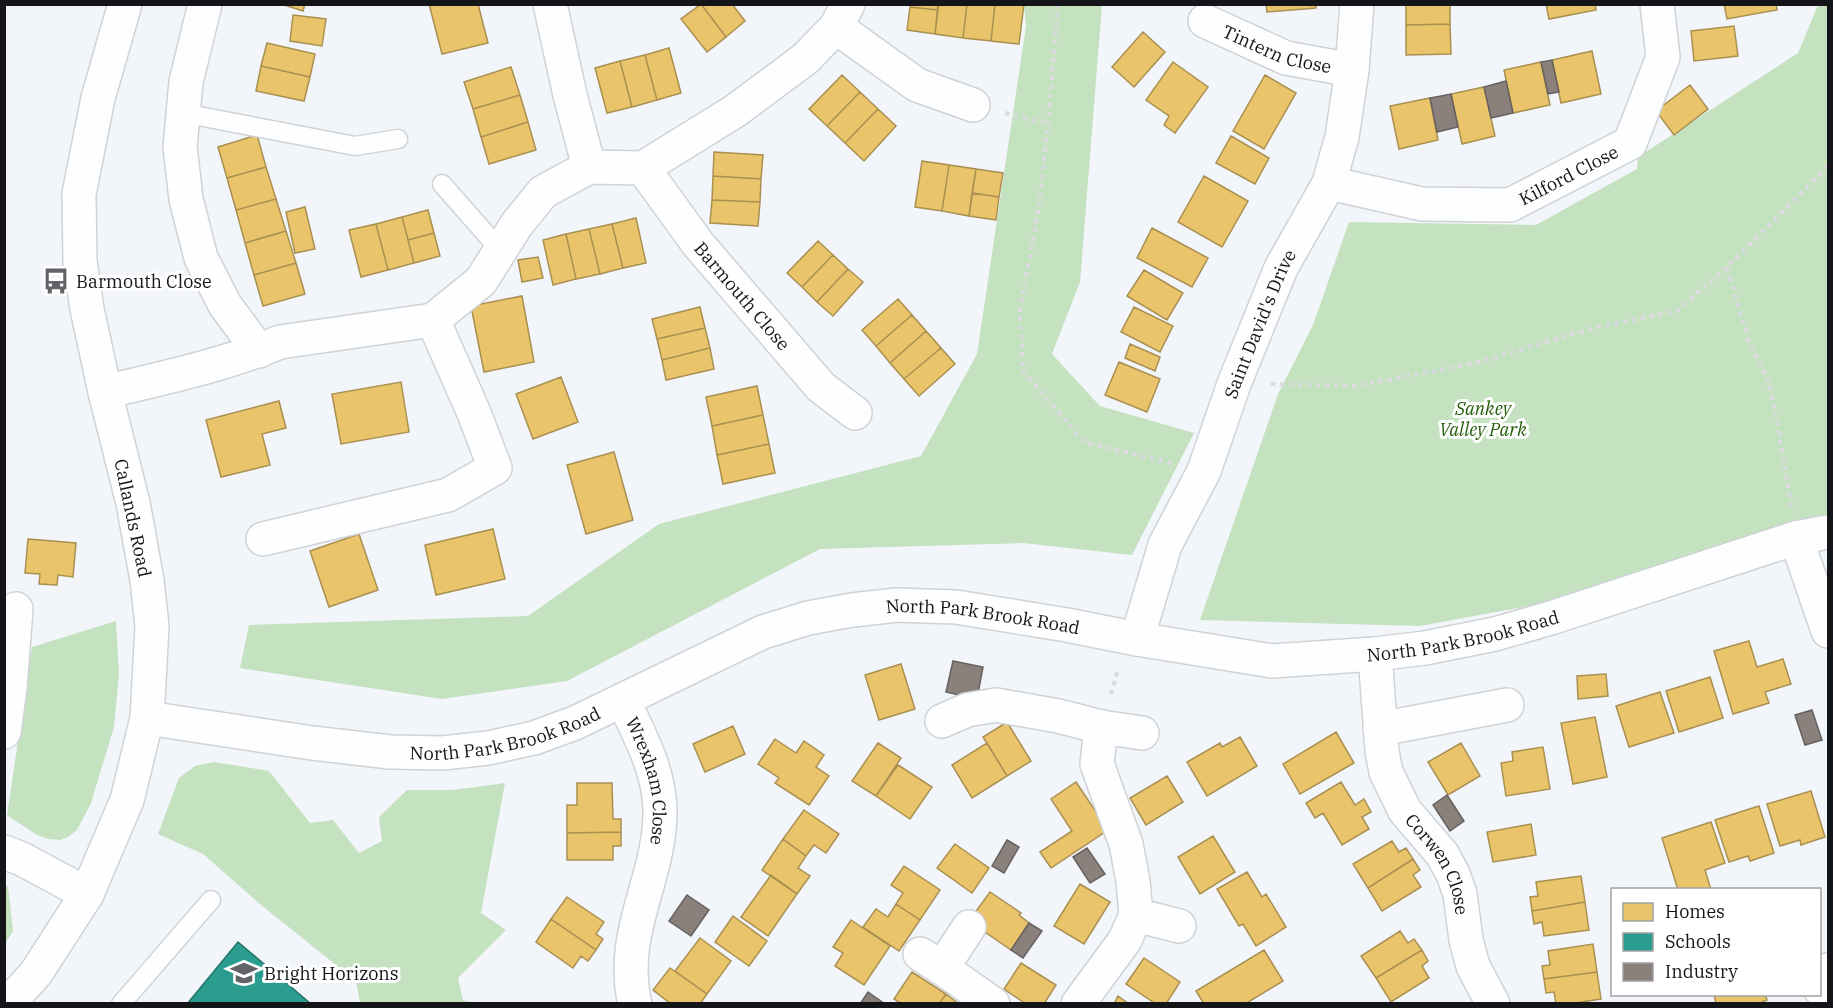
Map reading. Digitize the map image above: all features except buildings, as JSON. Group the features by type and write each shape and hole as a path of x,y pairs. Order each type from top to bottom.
{"street":[{"name":"Callands Road","path":"8,1004 36,973 87,894 127,800 147,718 152,626 147,580 133,502 105,393 87,309 80,261 79,194 98,98 125,4"},
{"path":"205,4 186,82 180,147 185,189 201,258 225,305 259,351"},
{"path":"550,4 589,167"},
{"name":"Saint David's Drive","path":"1132,638 1165,545 1204,471 1234,384 1281,268 1329,183 1342,137 1352,69 1357,4"},
{"name":"Kilford Close","path":"1329,183 1422,204 1510,205 1630,143 1663,57 1657,4"},
{"path":"105,393 259,351 280,342 433,320 481,282 517,224 543,192 589,167 643,168 735,111 805,59 842,16 917,86 973,105"},
{"name":"Tintern Close","path":"1205,21 1286,58 1352,69"},
{"name":"Barmouth Close","path":"643,168 698,244 821,387 855,413"},
{"path":"263,539 448,495 495,468 487,444 433,320"},
{"name":"North Park Brook Road","path":"147,718 312,743 390,752 442,753 488,748 534,738 575,723 763,632 808,618 897,605 956,607 1272,661 1375,654 1425,648 1495,634 1796,538 1828,532"},
{"path":"1796,538 1828,631"},
{"path":"4,732 9,642 16,609"},
{"name":"Corwen Close","path":"1375,654 1382,752 1386,772 1406,811 1442,854 1453,874 1460,894 1466,940 1473,966 1493,1004"},
{"name":"Wrexham Close","path":"623,700 650,761 657,783 660,808 653,867 637,919 631,953 632,992 635,1004"},
{"path":"942,720 967,711 996,705 1058,716 1101,727 1142,733"},
{"path":"1380,729 1517,711"},
{"path":"1078,1004 1125,940 1136,915 1126,844 1097,764 1101,727"},
{"path":"4,852 87,894"},
{"path":"1136,915 1179,926"},
{"path":"969,927 931,961 993,1004"},
{"path":"1821,987 1828,970"}],"lane":[{"path":"183,113 355,146 398,139"},
{"path":"442,184 500,250"},
{"path":"121,1004 211,900"}],"path":[{"path":"1058,4 1038,214 1020,309 1023,371 1083,442 1204,471"},
{"path":"973,105 1048,124"},
{"path":"1234,384 1355,386 1476,363 1589,329 1677,311 1727,267 1828,166"},
{"path":"1727,267 1748,338 1767,377 1777,421 1796,538"},
{"path":"1101,727 1132,638"}],"green space":[{"path":"1024,5 1102,5 1080,282 1052,354 1100,406 1194,433 1132,555 1023,543 820,549 567,681 442,699 240,668 249,625 528,616 659,524 921,456 977,354 1026,26"},
{"name":"Sankey Valley Park","path":"1818,5 1828,5 1828,528 1665,581 1420,626 1200,620 1278,394 1313,325 1349,222 1536,225 1637,169 1638,157 1798,53"},
{"path":"116,621 119,674 114,727 91,803 77,830 60,840 48,839 37,835 7,815 32,647"},
{"path":"214,762 269,771 310,823 333,820 359,853 382,841 379,817 407,790 453,790 505,783 481,913 506,930 458,978 463,1000 474,1003 360,1003 356,981 261,905 203,854 158,834 179,778 195,766"},
{"path":"5,886 8,886 13,931 5,944"}],"place":[{"name":"Barmouth Close","path":"56,281"},
{"name":"Bright Horizons","path":"244,973"}]}
